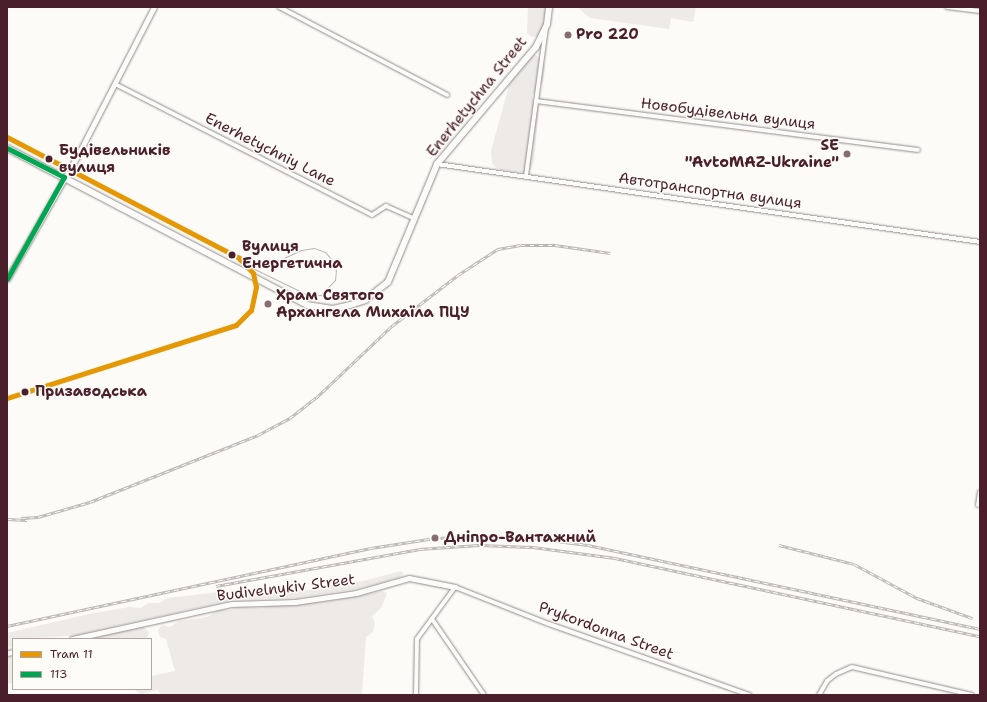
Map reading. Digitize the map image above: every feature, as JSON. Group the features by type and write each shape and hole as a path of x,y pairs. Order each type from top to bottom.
{"main road":[{"name":"Enerhetychna Street","path":"64,178 307,305 333,308 350,305 365,300 380,290 388,282 437,164 536,46 547,24 549,7"},
{"path":"7,148 64,178"}],"street":[{"path":"7,279 115,84 154,7"},
{"path":"279,7 447,94"},
{"path":"947,7 980,11"},
{"name":"Enerhetychna Street","path":"526,176 547,24"},
{"name":"Enerhetychniy Lane","path":"115,84 372,215 386,206 415,219"},
{"name":"Новобудівельна вулиця","path":"536,101 918,150"},
{"name":"Автотранспортна вулиця","path":"437,164 980,242"},
{"path":"978,505 980,492"},
{"name":"Budivelnykiv Street","path":"77,638 231,604 295,602 356,593 409,578 455,587"},
{"path":"416,695 417,640 455,587"},
{"name":"Prykordonna Street","path":"455,587 549,624 750,695"},
{"path":"432,619 484,695"},
{"path":"819,695 827,681 836,674 852,668 972,695"}],"shaded area":[{"path":"528,7 552,7 548,31 543,36 531,37 527,33"},
{"path":"577,7 696,7 693,22 671,18 669,29 590,18"},
{"path":"534,55 539,57 545,64 543,82 532,95 533,101 539,108 534,161 531,169 524,173 497,169 492,163 491,151 510,82 515,77 519,64 524,58"},
{"path":"401,571 404,574 398,578 356,589 298,598 237,599 72,636 12,638 12,647 7,648 7,633 89,614 129,607 140,608 149,603 160,603 167,598 220,592 249,594 304,591 328,585 338,587 343,583 359,582"},
{"path":"382,591 387,593 381,608 372,616 375,623 373,632 366,637 362,695 161,695 158,690 141,694 135,690 152,690 152,676 175,671 166,639 160,637 158,630 162,625 170,627 179,621 207,617 219,610 231,610 237,607 259,608 267,605 325,602"},
{"path":"142,626 149,632 147,638 94,638"},
{"path":"12,656 12,684 7,683 7,658"}],"tram line":[{"name":"11","path":"7,137 239,258 253,273 256,287 251,310 236,325 7,398"},
{"path":"238,261 310,296 321,295 335,280 336,271 333,261 325,252 314,248 301,250 269,265 254,265 239,258"}],"railway":[{"path":"21,518 38,517 90,502 258,435 290,418 316,398 392,326 458,275 498,249 521,245 555,245 610,253"},
{"path":"7,519 27,520"},
{"path":"7,626 371,548 435,538 486,536 534,538 588,545 980,629"},
{"path":"216,586 419,549 480,545 533,547 615,558 980,636"},
{"path":"779,545 854,564 917,598 972,618"}],"transit line":[{"name":"113","path":"7,148 64,177"},
{"name":"113","path":"7,279 64,177"}],"place":[{"name":"Pro 220","path":"568,35"},
{"name":"SE \"AvtoMAZ-Ukraine\"","path":"847,154"},
{"name":"Будівельників вулиця","path":"49,159"},
{"name":"Вулиця Енергетична","path":"232,255"},
{"name":"Храм Святого Архангела Михаїла ПЦУ","path":"268,304"},
{"name":"Призаводська","path":"25,392"},
{"name":"Дніпро-Вантажний","path":"435,538"}]}
